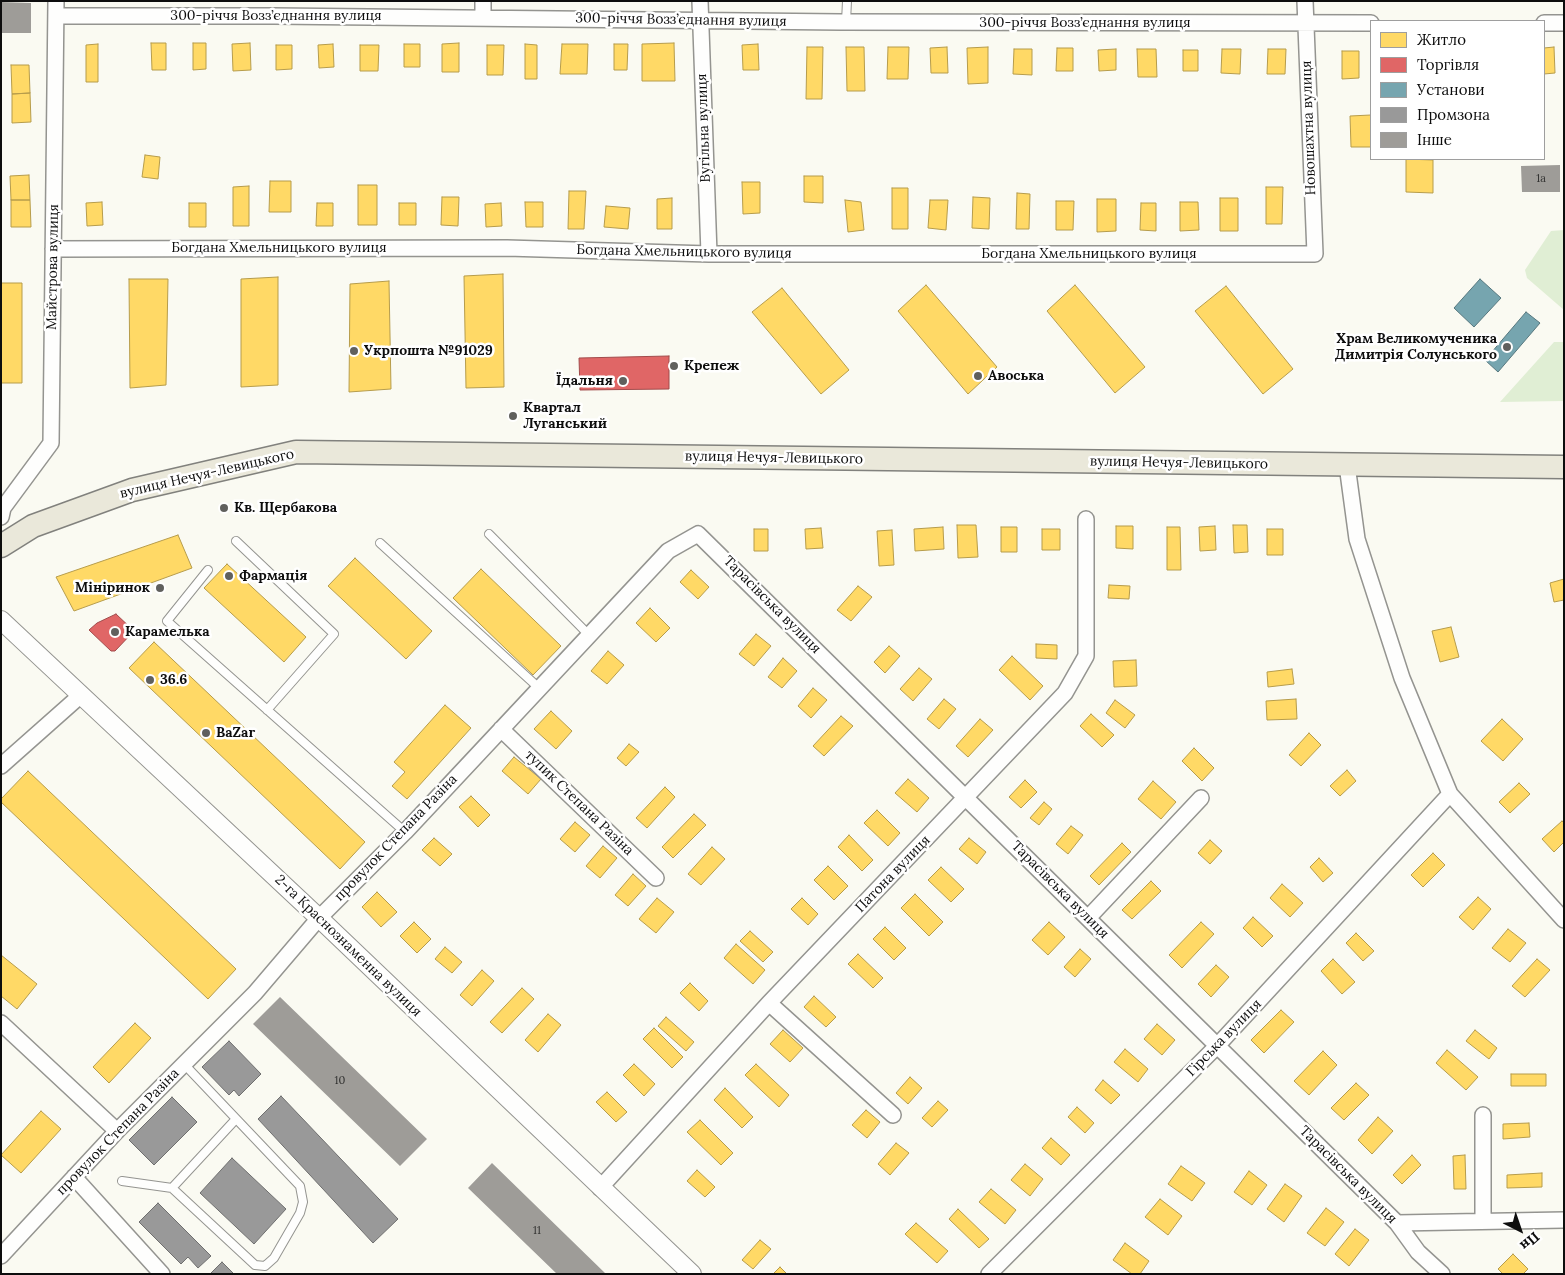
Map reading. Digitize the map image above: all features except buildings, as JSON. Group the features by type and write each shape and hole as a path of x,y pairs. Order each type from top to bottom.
{"main road":[{"name":"вулиця Нечуя-Левицького","path":"1,546 33,526 132,490 296,452 1564,467"}],"street":[{"path":"483,1 483,18"},
{"name":"Вугільна вулиця","path":"700,1 709,254"},
{"name":"Новошахтна вулиця","path":"1305,1 1315,254"},
{"name":"300-річчя Возз’єднання вулиця","path":"56,9 274,8 483,18 700,21 1370,23"},
{"name":"Майстрова вулиця","path":"1,518 3,508 51,443 56,9"},
{"path":"1545,23 1564,23"},
{"name":"Богдана Хмельницького вулиця","path":"54,249 507,248 709,254 1315,254"},
{"path":"1347,465 1357,539 1402,678 1450,794 1564,920"},
{"name":"Патона вулиця","path":"600,1188 769,1003 1065,693 1086,656 1086,519"},
{"name":"Тарасівська вулиця","path":"668,551 698,534 1396,1223 1418,1252 1442,1274"},
{"name":"провулок Степана Разіна","path":"1,1256 117,1131 261,986 319,918 405,832 668,551"},
{"name":"2-га Краснознаменна вулиця","path":"1,620 319,918 692,1274"},
{"path":"1,766 80,695"},
{"name":"тупик Степана Разіна","path":"501,729 656,878"},
{"name":"Гірська вулиця","path":"989,1274 1218,1046 1450,794"},
{"path":"1088,918 1201,798"},
{"path":"769,1003 894,1115"},
{"path":"1,1023 117,1131"},
{"path":"1483,1115 1483,1221"},
{"path":"74,1177 162,1274"},
{"path":"1396,1223 1564,1220"}],"lane":[{"path":"846,22 847,1"},
{"path":"489,534 589,635"},
{"path":"236,541 334,634 267,710"},
{"path":"380,543 540,688"},
{"path":"208,570 166,621 405,832"},
{"path":"122,1181 172,1188 255,1265 260,1267 270,1263 300,1213 302,1193 300,1186 184,1064"},
{"path":"172,1188 236,1119"}],"green space":[{"path":"1564,230 1564,310 1527,278 1525,270 1551,231"},
{"path":"1554,342 1564,342 1564,401 1500,402"}],"place":[{"name":"Храм Великомученика Димитрія Солунського","path":"1507,347"},
{"name":"Укрпошта №91029","path":"354,351"},
{"name":"Крепеж","path":"674,366"},
{"name":"Авоська","path":"978,376"},
{"name":"Їдальня","path":"623,381"},
{"name":"Квартал Луганський","path":"513,416"},
{"name":"Кв. Щербакова","path":"224,508"},
{"name":"Фармація","path":"229,576"},
{"name":"Мініринок","path":"160,588"},
{"name":"Карамелька","path":"115,632"},
{"name":"36.6","path":"150,680"},
{"name":"BaZar","path":"206,733"}]}
